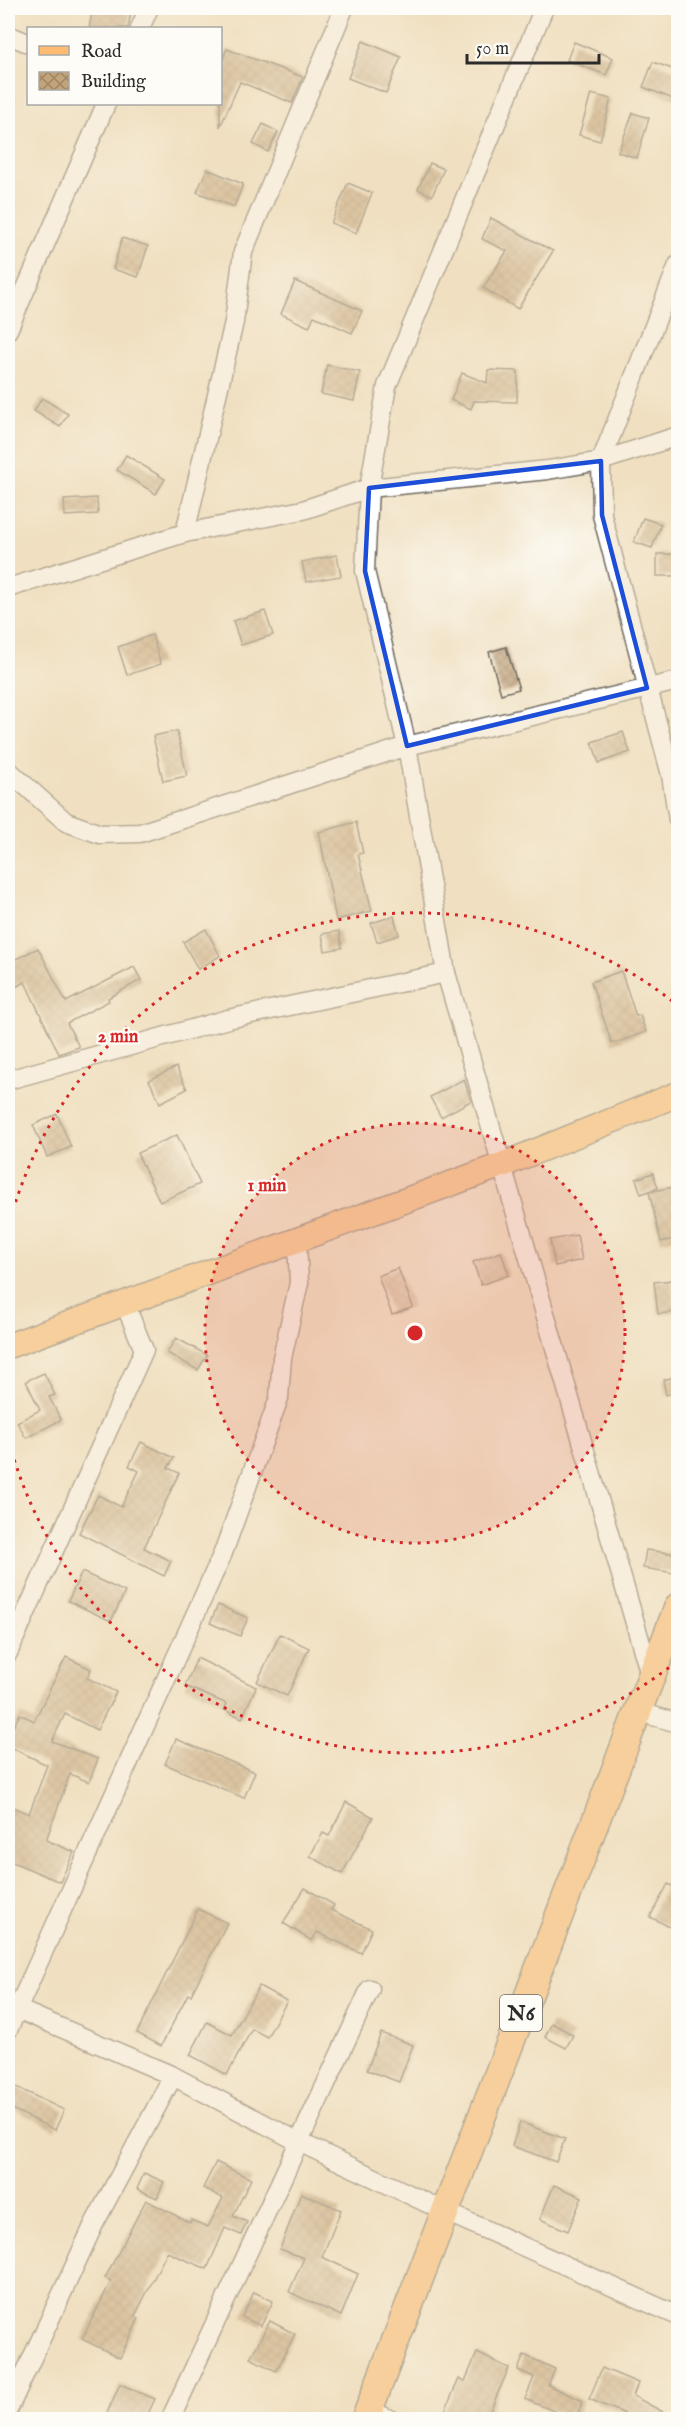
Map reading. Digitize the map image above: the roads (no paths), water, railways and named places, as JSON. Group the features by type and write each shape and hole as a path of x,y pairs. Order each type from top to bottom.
{"highway":[{"name":"N6","path":"375,2416 444,2211 639,1712 662,1665 678,1607"}],"main road":[{"path":"8,1346 502,1165 678,1094"}],"street":[{"path":"140,27 149,8"},
{"path":"185,533 234,322 243,252 344,8"},
{"path":"544,8 387,387 369,488 365,571 407,746 446,974 502,1165 662,1665"},
{"path":"8,35 27,43"},
{"path":"8,330 106,105"},
{"path":"678,265 601,461 602,515 671,775 678,820"},
{"path":"8,588 185,533 303,510 369,488 548,470 601,461 678,436"},
{"path":"8,770 66,822 100,834 140,832 407,746 678,681"},
{"path":"8,1080 228,1019 446,974"},
{"path":"8,2030 12,2008 227,1543 279,1398 282,1358 299,1283 297,1241"},
{"path":"8,1653 144,1350 125,1304"},
{"path":"639,1712 678,1723"},
{"path":"170,2420 370,1989"},
{"path":"12,2008 173,2076 299,2142 444,2211 678,2316"},
{"path":"8,2410 94,2224 173,2076"}]}
